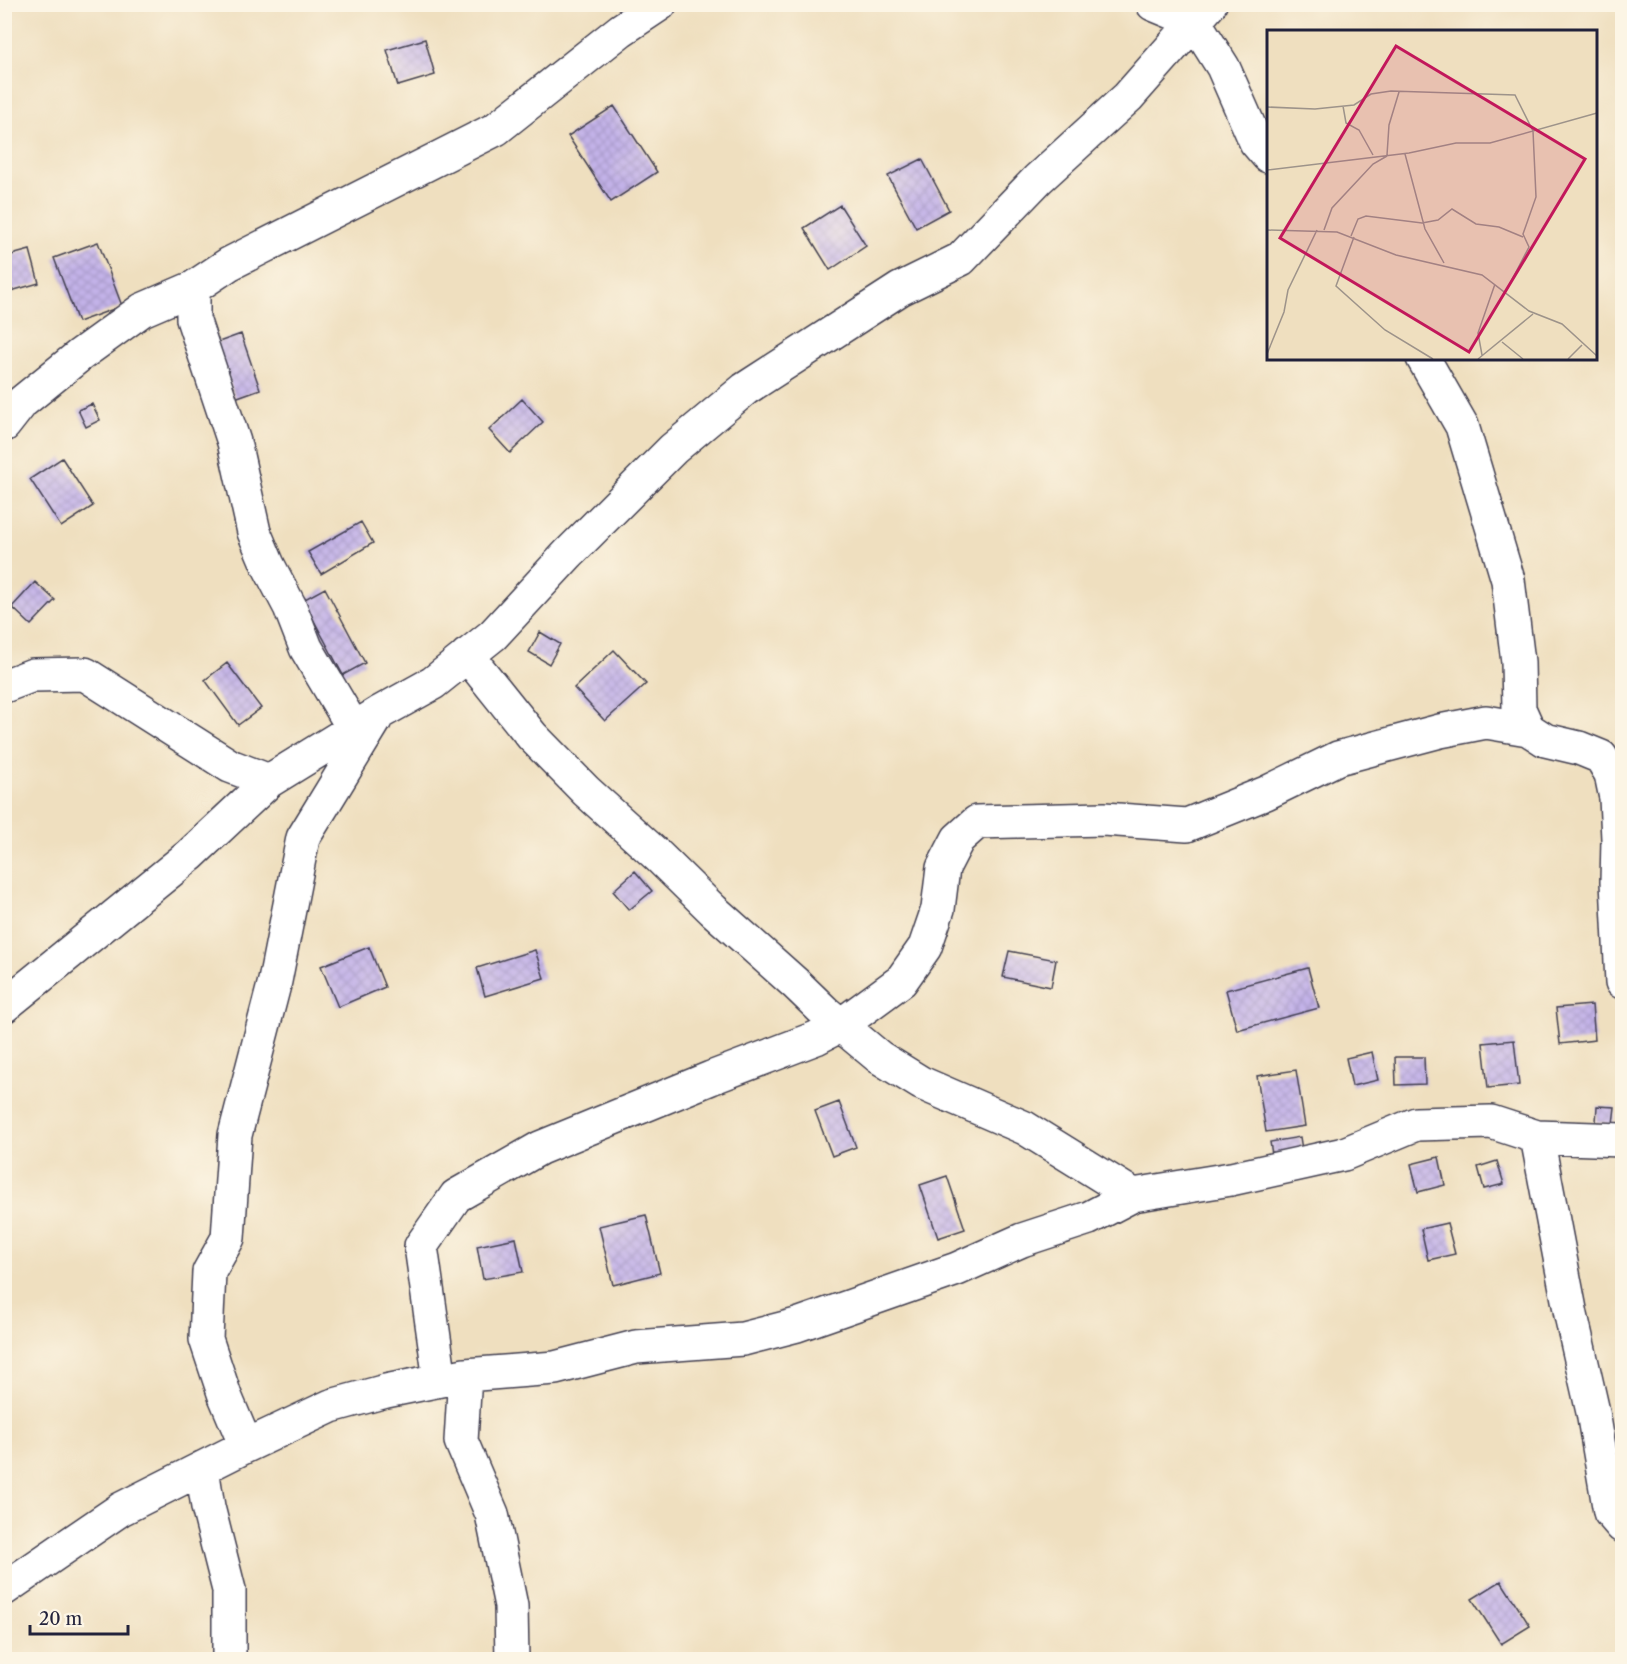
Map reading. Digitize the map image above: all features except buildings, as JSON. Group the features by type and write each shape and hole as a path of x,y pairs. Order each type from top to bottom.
{"street":[{"path":"4,425 22,402 80,355 142,310 193,288 230,264 496,129 621,30 660,4"},
{"path":"1153,4 1202,13"},
{"path":"1202,13 1256,142 1267,154"},
{"path":"4,1006 189,855 269,781 433,682 493,635 568,554 673,449 745,389 900,289 961,259 1038,179 1128,97 1202,13"},
{"path":"193,288 193,319 234,442 254,532 290,607 306,648 367,721"},
{"path":"1424,360 1462,426 1508,580 1518,662 1519,709 1528,729"},
{"path":"467,655 532,736 586,791 841,1025 879,1057 921,1083 1025,1128 1133,1194"},
{"path":"4,686 33,675 85,674 230,765 269,781"},
{"path":"246,1446 225,1396 206,1339 209,1272 228,1238 235,1135 275,981 303,838 367,721"},
{"path":"513,1659 511,1606 492,1514 461,1441 453,1377 421,1246 456,1196 540,1149 711,1078 816,1038 841,1025 901,981 925,947 938,909 943,868 958,839 977,822 1104,819 1187,825 1266,793 1338,758 1440,731 1486,722 1528,729 1545,741 1579,748 1601,757 1611,774 1617,808 1617,882 1623,982"},
{"path":"4,1589 121,1509 331,1406 453,1377 555,1368 636,1347 743,1339 797,1325 957,1269 1022,1240 1089,1218 1133,1194 1231,1179 1344,1154 1416,1124 1491,1122 1537,1137 1623,1140"},
{"path":"1537,1137 1571,1315 1593,1412 1610,1512 1623,1526"},
{"path":"202,1468 208,1507 229,1590 229,1659"}]}
